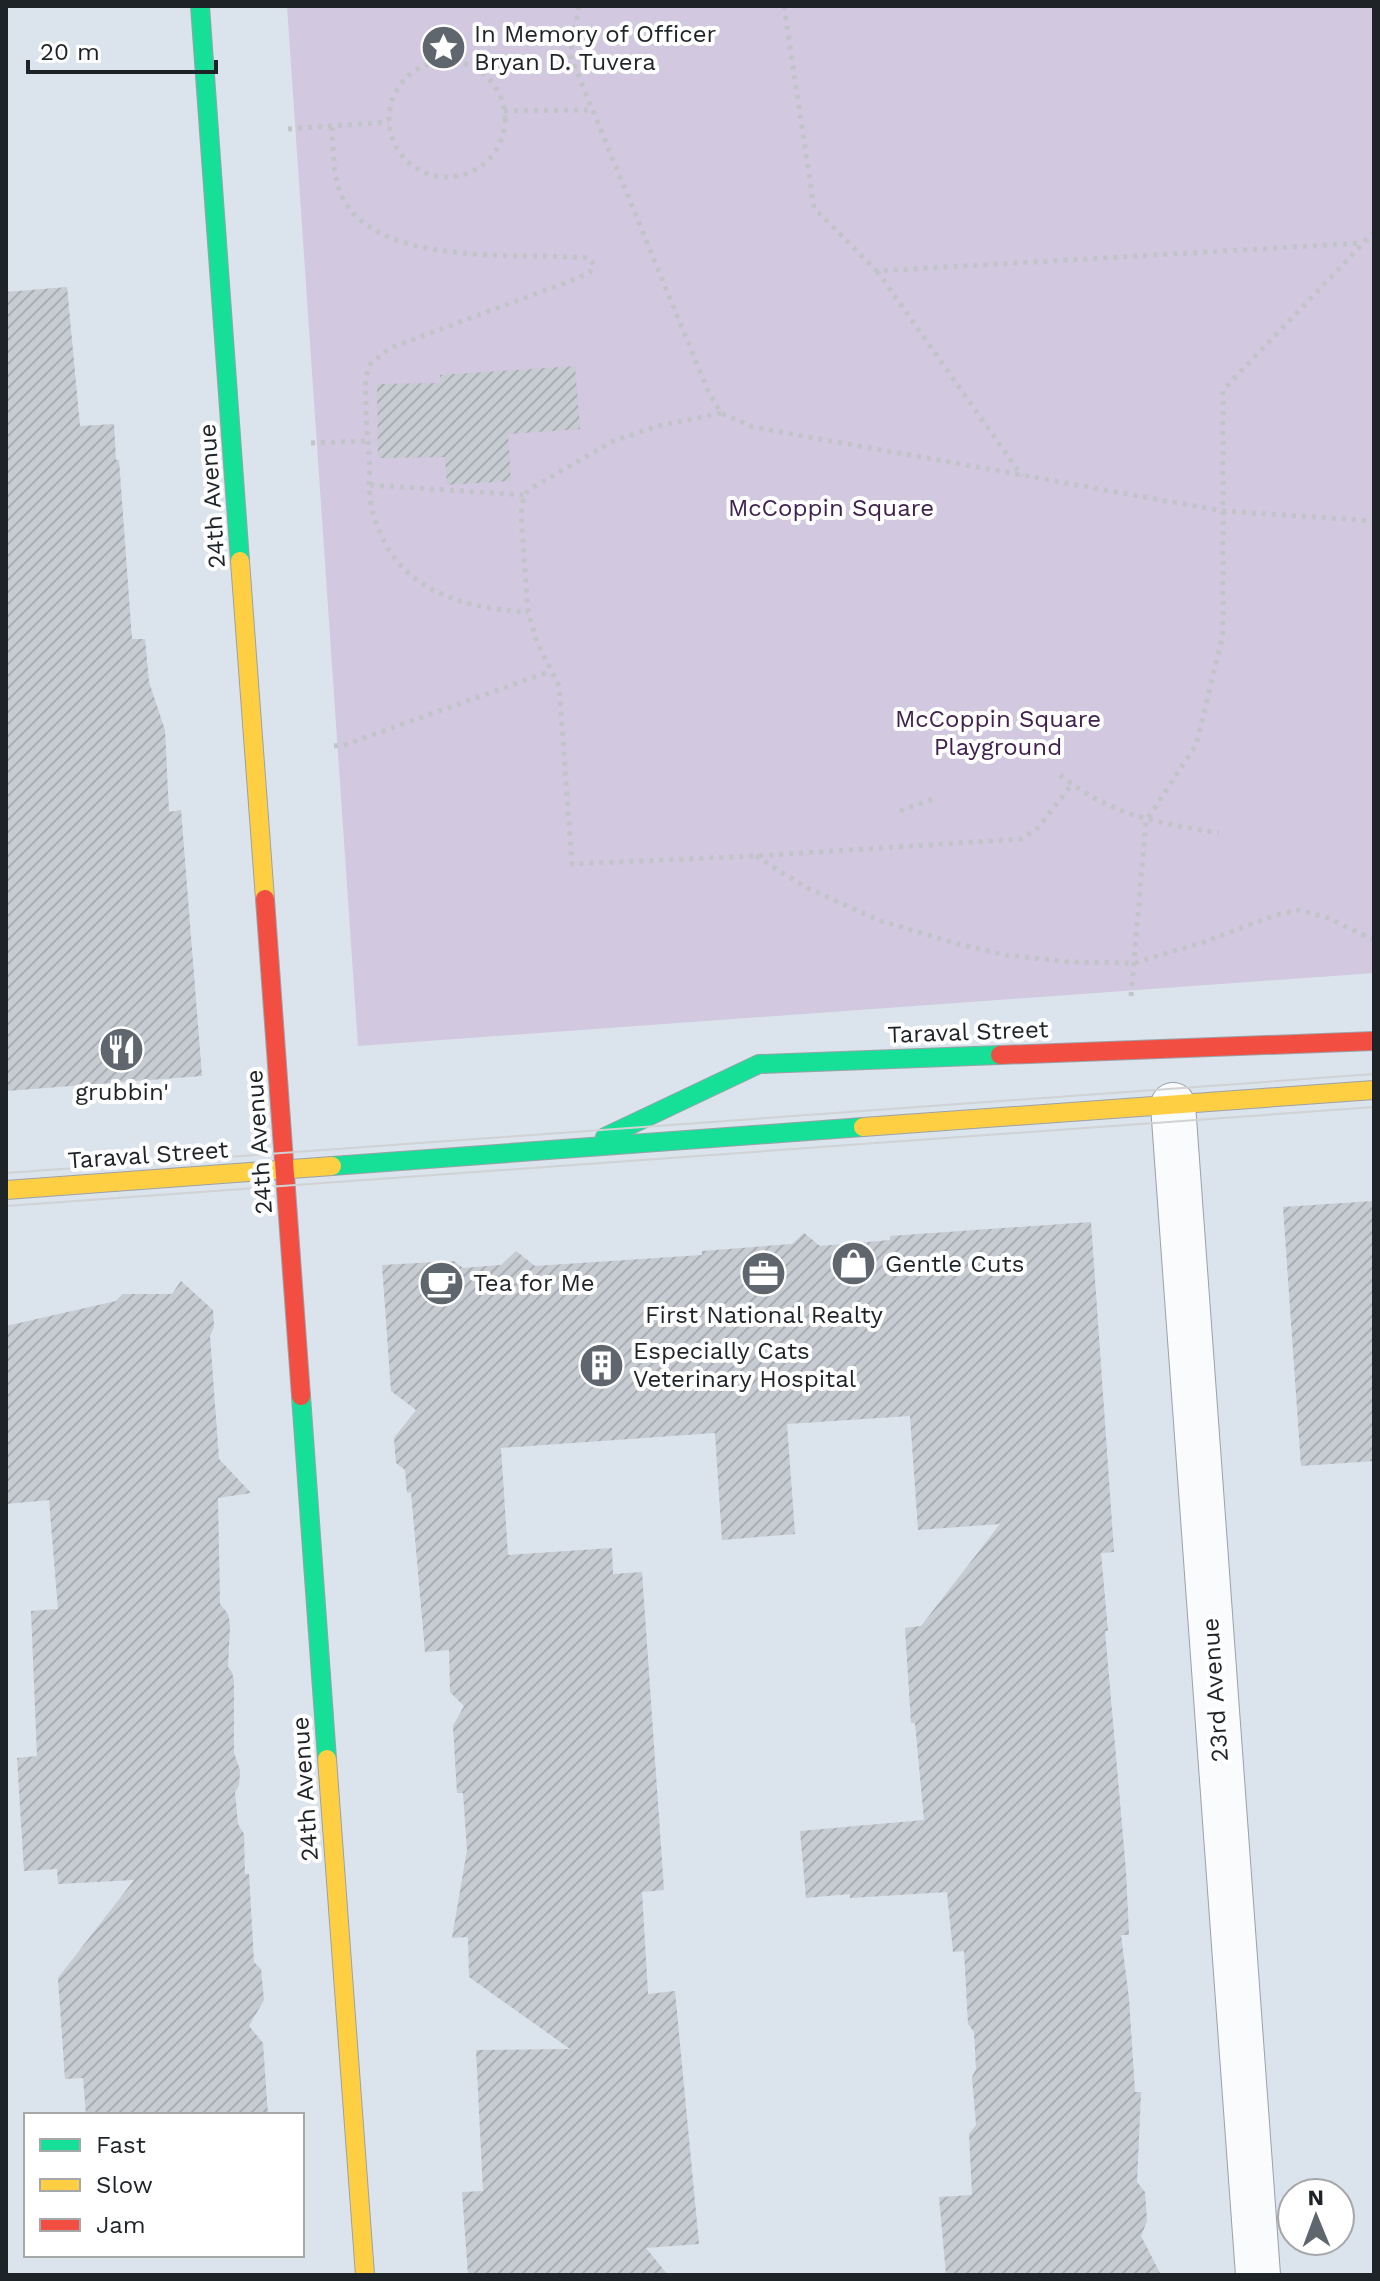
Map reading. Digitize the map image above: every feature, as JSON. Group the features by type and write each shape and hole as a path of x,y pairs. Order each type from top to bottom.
{"street":[{"name":"24th Avenue","path":"200,6 365,2275"},
{"name":"Taraval Street","path":"582,1148 759,1064 1374,1041"},
{"name":"Taraval Street","path":"6,1190 1374,1090"},
{"name":"23rd Avenue","path":"1173,1105 1258,2275"}],"path":[{"path":"579,6 570,55 708,391 721,413"},
{"path":"784,6 814,208 877,271 1023,477"},
{"path":"454,61 477,69 496,87 505,123 498,148 481,166 459,177 435,176 415,168 399,152 389,122 392,100 402,82 420,68 454,61"},
{"path":"504,111 593,110"},
{"path":"288,129 389,122"},
{"path":"332,127 339,189 352,212 362,222 379,231 425,246 490,256 589,258 594,265 590,272 578,278 390,348 371,363 366,376 371,502 377,523 399,562 415,581 454,601 498,611 528,612"},
{"path":"1132,1001 1146,821 1196,745 1223,635 1223,390 1374,232"},
{"path":"877,271 1364,242"},
{"path":"1072,784 1037,829 1021,839 572,864 559,686 537,642 528,612 521,514 524,495 613,441 658,426 721,413 753,427 1223,511 1374,521"},
{"path":"311,443 368,441"},
{"path":"370,485 524,495"},
{"path":"334,746 551,671"},
{"path":"1060,775 1127,815 1219,833"},
{"path":"900,811 933,799"},
{"path":"756,856 805,887 868,915 962,945 1006,955 1070,962 1134,963 1299,910 1328,918 1374,940"}],"green space":[{"name":"McCoppin Square","path":"287,6 1374,6 1374,973 358,1046"}],"building":[{"path":"67,287 80,426 114,424 132,639 145,639 149,682 165,730 169,812 181,810 202,1076 6,1091 6,292"},
{"path":"575,366 580,429 508,434 511,481 447,485 445,457 378,458 377,384 440,383 440,375"},
{"path":"1374,1201 1374,1461 1301,1466 1283,1207"},
{"path":"1091,1222 1114,1552 1101,1553 1126,1871 1129,1935 1121,1935 1135,2092 1141,2092 1137,2182 1145,2192 1147,2221 1141,2236 1161,2275 946,2275 939,2197 972,2195 969,2134 976,2125 972,2077 976,2069 974,2032 968,2024 964,1951 953,1952 947,1892 806,1898 800,1831 924,1820 915,1723 911,1723 905,1628 921,1626 1000,1524 918,1530 910,1416 787,1424 795,1534 722,1540 715,1433 501,1448 508,1555 612,1548 613,1574 642,1572 664,1890 642,1892 648,1994 675,1991 699,2244 646,2248 668,2275 468,2275 462,2192 483,2191 476,2050 570,2049 469,1977 468,1937 452,1938 467,1850 463,1793 457,1793 453,1726 464,1706 450,1692 449,1650 425,1652 411,1492 407,1493 405,1470 396,1463 394,1438 416,1410 391,1391 382,1265 454,1261 463,1268 501,1265 516,1251 535,1266 702,1255 702,1251 792,1244 804,1233 820,1246 890,1240 890,1236"},
{"path":"181,1281 213,1310 214,1327 210,1336 219,1459 251,1493 218,1498 220,1604 228,1614 230,1625 228,1667 234,1682 234,1753 240,1770 235,1792 238,1824 244,1834 245,1874 249,1874 254,1962 261,1969 264,2000 249,2026 263,2043 268,2113 86,2113 83,2078 65,2079 58,1978 134,1880 58,1884 57,1869 24,1871 17,1758 37,1756 31,1611 58,1609 49,1500 6,1504 6,1326 116,1301 123,1294 172,1294"}],"tram line":[{"path":"6,1173 1374,1074"},
{"path":"6,1206 1374,1107"}],"traffic: fast":[{"path":"200,6 240,561"},
{"path":"605,1137 759,1064 1000,1055"},
{"path":"332,1166 863,1127"},
{"path":"301,1396 327,1759"}],"traffic: slow":[{"path":"240,561 265,899"},
{"path":"863,1127 1374,1090"},
{"path":"6,1190 332,1166"},
{"path":"327,1759 365,2275"}],"traffic: jam":[{"path":"265,899 301,1396"},
{"path":"1000,1055 1374,1041"}],"place":[{"name":"In Memory of Officer Bryan D. Tuvera","path":"443,48"},
{"name":"grubbin'","path":"122,1050"},
{"name":"Gentle Cuts","path":"854,1264"},
{"name":"First National Realty","path":"764,1273"},
{"name":"Tea for Me","path":"442,1283"},
{"name":"Especially Cats Veterinary Hospital","path":"602,1365"}],"park label":[{"name":"McCoppin Square Playground","path":"998,733"}]}
